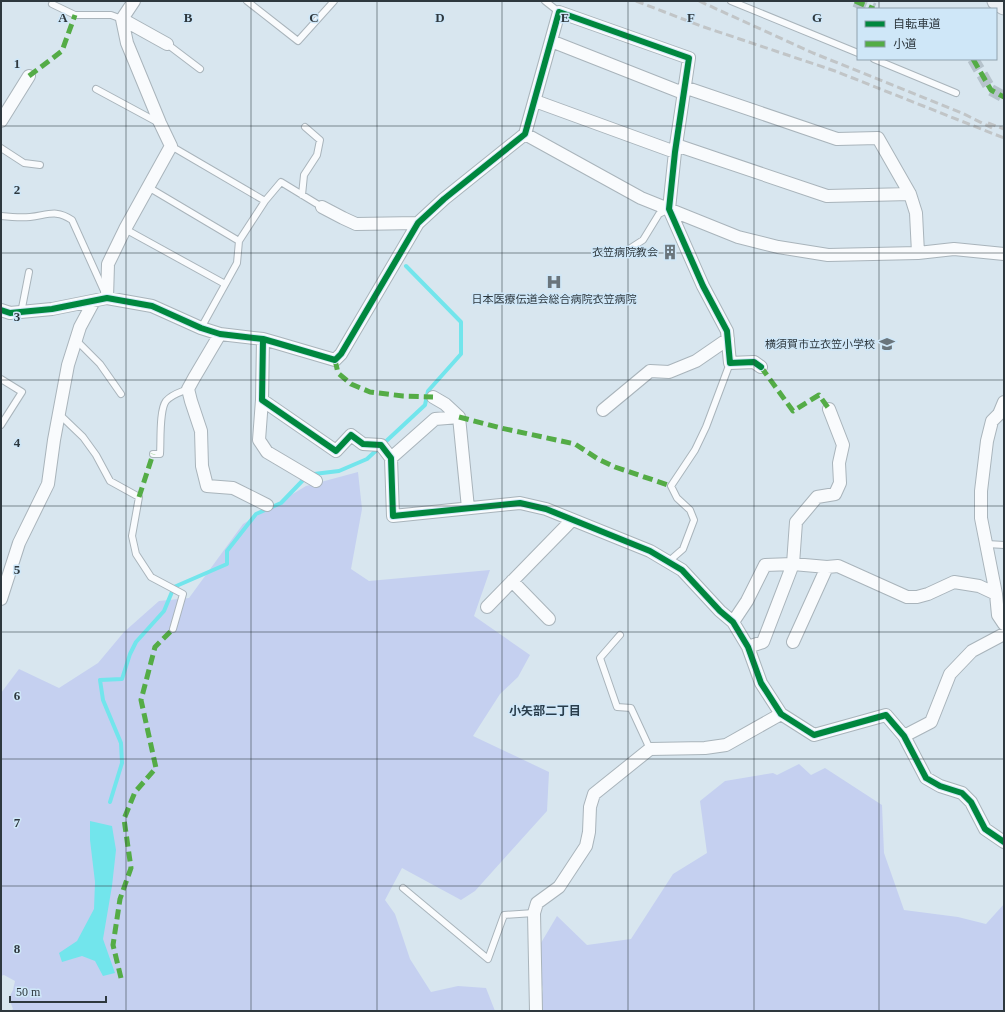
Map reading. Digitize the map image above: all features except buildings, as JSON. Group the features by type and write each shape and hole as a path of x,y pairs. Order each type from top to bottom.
{"street":[{"path":"107,298 108,264 125,229 171,146 160,124 127,43 122,19 134,1"},
{"path":"996,1 1004,6"},
{"path":"8,314 52,310 107,298 152,306 201,328 220,334 263,339 335,360 341,354 418,223 444,199 525,134 559,12 689,58 675,148 669,209 703,286 727,331 730,363 754,362 761,367"},
{"path":"122,19 167,44"},
{"path":"551,42 683,90 837,139 878,138 910,194 916,213 918,253"},
{"path":"1,121 29,76"},
{"path":"535,101 675,148 827,196 910,194"},
{"path":"525,134 641,198 738,237 828,255 918,253 954,249 1004,254"},
{"path":"322,207 356,224 418,223"},
{"path":"1,599 19,543 48,484 54,440 68,365 80,327 94,301"},
{"path":"220,334 188,389 201,431 202,466 207,486 233,488 267,505"},
{"path":"263,339 262,400 259,440 268,452 316,481"},
{"path":"603,410 650,371 669,372 696,361 728,339"},
{"path":"433,397 445,404 459,417 468,508"},
{"path":"262,400 336,451 350,435 363,444 381,445 391,458 393,516 520,503 546,509 650,551 682,570 720,612 733,622 748,646 761,683 781,714 814,735 886,716 904,736 926,778 940,786 962,793 971,802 985,829 1004,842"},
{"path":"1004,402 999,414 992,421 987,441 981,492 981,518 996,594 998,615 1004,624"},
{"path":"748,646 763,642 793,564 796,522 817,497 834,494 840,483 839,463 843,445 829,409"},
{"path":"391,458 435,419 459,417"},
{"path":"487,607 572,520"},
{"path":"733,622 747,601 765,565 793,564 827,567 838,566 907,597 917,597 928,594 954,582 979,586 996,594"},
{"path":"793,642 827,567"},
{"path":"512,581 549,619"},
{"path":"904,736 931,722 950,674 972,651 1004,634"},
{"path":"536,1011 534,913 537,903 559,887 586,846 589,832 590,807 594,794 650,749 704,748 726,745 781,714"}],"lane":[{"path":"247,1 298,41 334,1"},
{"path":"545,1 559,12"},
{"path":"731,1 857,53"},
{"path":"52,4 75,15 111,15 122,19"},
{"path":"167,44 200,69"},
{"path":"876,60 956,93"},
{"path":"96,89 160,124"},
{"path":"302,195 304,175 317,155 320,140 305,127"},
{"path":"171,146 265,201"},
{"path":"1,148 24,163 40,165"},
{"path":"201,328 237,263 239,240 265,201 282,182 322,207"},
{"path":"148,187 239,240"},
{"path":"626,251 643,240 659,214 669,209"},
{"path":"1,216 29,217 49,213 63,213 72,220 107,298"},
{"path":"125,229 225,284"},
{"path":"8,314 29,272"},
{"path":"76,340 100,364 121,394"},
{"path":"668,562 683,549 694,520 690,510 677,498 671,486 695,450 706,427 730,363"},
{"path":"1,379 22,392 1,425"},
{"path":"153,454 160,454 162,413 165,402 173,395 188,389"},
{"path":"59,414 83,437 96,455 110,481 139,497 132,536 136,554 151,577 183,594 173,629"},
{"path":"987,544 1004,544"},
{"path":"620,635 600,658 617,707 631,708 650,749"},
{"path":"402,888 488,958 504,915 534,913"}],"shaded area":[{"path":"358,472 362,509 351,569 369,581 490,570 474,616 530,655 518,677 500,694 473,736 549,772 547,811 475,891 461,900 402,868 385,900 395,914 410,959 431,992 458,986 486,988 495,1011 11,1011 13,1009 9,998 15,981 4,975 1,976 1,693 19,669 59,688 98,663 124,632 159,601 189,598 243,524 306,486"},
{"path":"799,764 811,775 825,768 882,805 884,853 904,910 958,917 986,924 1004,904 1004,1011 539,1011 543,989 535,953 557,916 587,945 631,939 673,874 707,853 700,801 725,781 773,773 777,775"}],"water":[{"path":"90,821 112,826 116,850 112,886 103,939 115,973 103,976 95,961 82,956 62,962 59,953 77,941 94,909 95,882 90,840"}],"waterway":[{"path":"110,802 122,763 121,743 103,700 100,680 122,679 130,654 136,642 164,611 174,587 227,564 227,551 256,514 281,503 306,477 314,474 339,471 367,459 425,405 428,391 461,354 461,322 406,266"}],"tunnel":[{"path":"855,1 872,8"},
{"path":"974,60 991,90 1004,97"}],"railway":[{"path":"636,1 701,26 835,71 1004,138"},
{"path":"699,1 813,53 962,113 992,128"},
{"path":"988,123 1004,129"}],"marked path":[{"path":"855,1 872,8"},
{"path":"29,76 62,51 75,15"},
{"path":"974,60 991,90 1004,97"},
{"path":"335,360 338,373 351,384 370,392 403,396 433,397"},
{"path":"761,367 793,411 819,395 829,409"},
{"path":"459,417 575,444 598,459 615,467 671,486"},
{"path":"139,497 153,454"},
{"path":"121,978 113,945 120,899 131,868 124,819 135,792 156,768 141,700 155,647 173,629"}],"cycle path":[{"path":"1,310 10,313 52,309 107,298 152,306 201,328 220,334 263,339 335,360 341,354 418,223 444,199 525,134 559,12 689,58 675,152 669,209 703,286 727,331 730,363 754,362 761,367"},
{"path":"263,339 262,400 336,451 351,435 363,444 381,445 391,458 393,516 520,503 546,509 650,551 682,570 720,611 733,622 748,647 761,683 781,714 814,735 886,715 904,736 926,778 940,786 962,793 971,802 985,829 1004,842"}],"place":[{"name":"衣笠病院教会","path":"670,252"},
{"name":"日本医療伝道会総合病院衣笠病院","path":"554,282"},
{"name":"横須賀市立衣笠小学校","path":"887,344"}],"district":[{"name":"小矢部二丁目","path":"545,711"}]}
